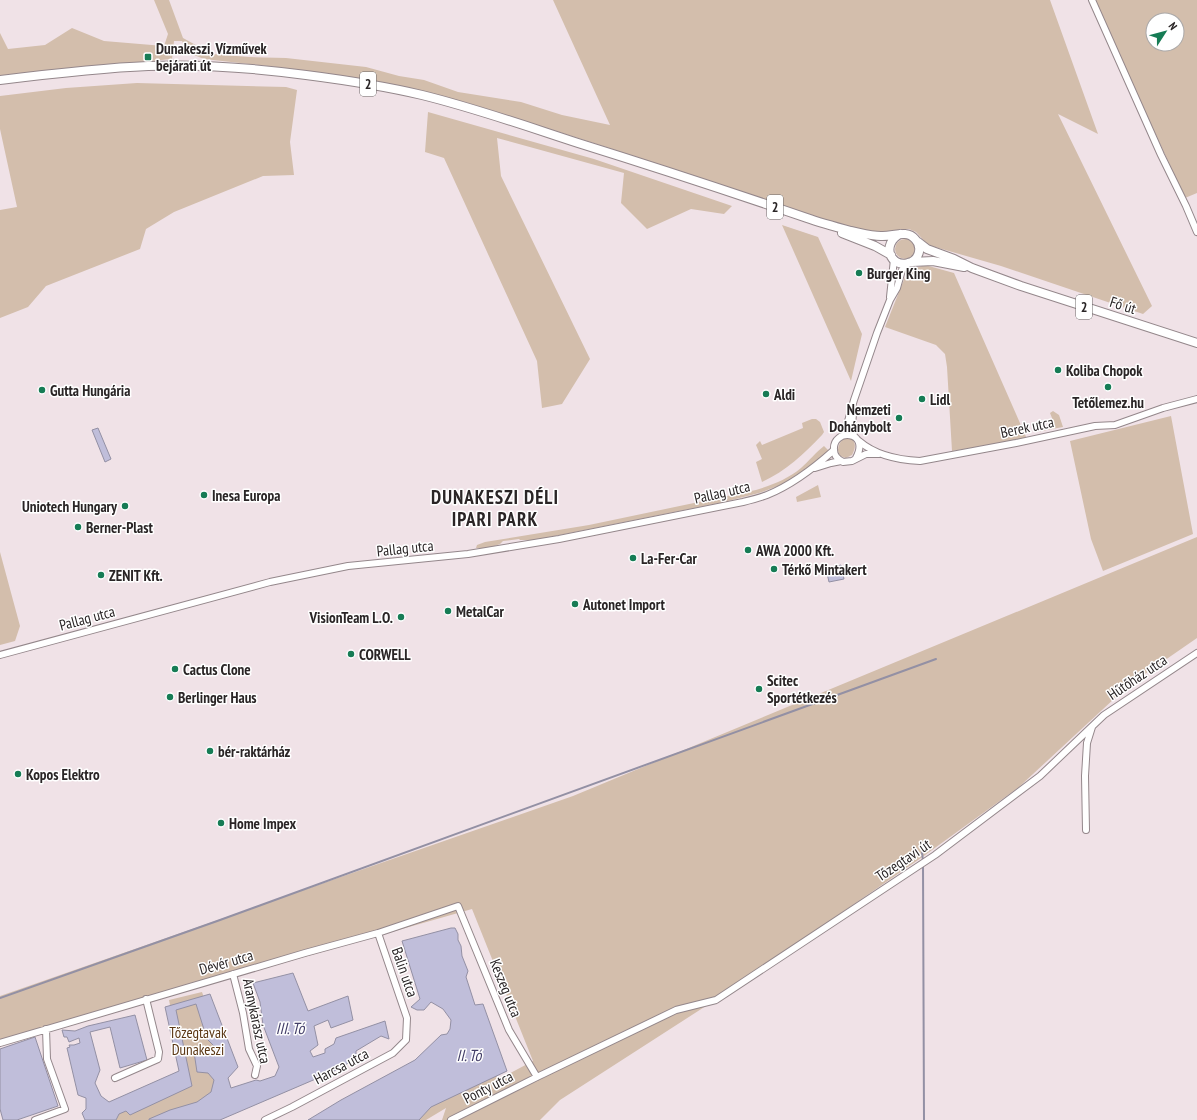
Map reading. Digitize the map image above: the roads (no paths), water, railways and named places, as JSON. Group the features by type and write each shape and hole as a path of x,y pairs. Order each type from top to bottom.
{"main road":[{"name":"2","path":"0,80 102,68 193,66 256,69 338,79 395,89 461,105 714,186 829,226 861,234 882,236 900,234 910,235 918,242"},
{"name":"2","path":"829,226 848,236 875,246 898,262 903,264 910,262"},
{"path":"892,257 890,245 892,240 900,234"},
{"path":"910,262 916,258 919,253 918,242"},
{"name":"Fő út","path":"918,242 927,249 1021,286 1197,343"},
{"name":"Fő út","path":"910,262 933,261 972,268"}],"street":[{"path":"1092,0 1197,232"},
{"path":"890,300 892,257"},
{"path":"844,435 864,368 902,270 910,262"},
{"name":"Berek utca","path":"859,441 866,447 884,454 904,460 920,461 1095,426 1114,425 1162,408 1197,399"},
{"path":"854,400 852,425 854,436 859,441 859,453 852,461 841,461 837,458 834,450 837,440 844,435 854,436"},
{"name":"Pallag utca","path":"0,655 270,582 306,574 348,566 468,554 559,539 743,502 766,495 787,485 811,470 834,450"},
{"name":"Berek utca","path":"856,458 866,454 884,454"},
{"name":"Pallag utca","path":"811,470 841,461"},
{"name":"Hűtőház utca","path":"1092,726 1104,714 1197,653"},
{"path":"1086,830 1086,756 1087,743 1092,726"},
{"name":"Tőzegtavi út","path":"536,1077 676,1010 716,1000 935,855 1040,776 1092,726"},
{"name":"Dévér utca","path":"0,1043 378,933 458,906"},
{"name":"Keszeg utca","path":"458,906 509,1030 536,1077"},
{"name":"Balin utca","path":"378,933 407,1018"},
{"name":"Aranykárász utca","path":"233,974 243,1013 249,1049 257,1066 255,1075"},
{"path":"116,1078 158,1059 159,1052 146,1000"},
{"name":"Harcsa utca","path":"265,1120 393,1053 406,1040 407,1018"},
{"path":"35,1120 65,1108 47,1060 46,1029"},
{"name":"Ponty utca","path":"451,1120 536,1077"}],"water":[{"path":"98,428 111,459 105,462 92,430"},
{"path":"841,565 844,579 829,582 826,569"},
{"name":"II. Tó","path":"455,928 458,934 462,956 468,971 466,977 475,1005 483,1004 507,1071 431,1107 419,1120 308,1120 341,1100 415,1060 441,1035 447,1034 450,1029 451,1020 443,1009 431,1002 424,1010 417,1010 411,1007 420,999 402,941"},
{"name":"III. Tó","path":"293,973 308,1011 348,996 353,1020 331,1028 328,1020 314,1026 318,1045 310,1051 313,1057 325,1053 325,1049 334,1044 336,1038 385,1021 389,1039 381,1036 356,1051 356,1058 339,1069 220,1120 149,1120 170,1110 197,1102 211,1092 214,1080 208,1073 197,1072 194,1052 209,1053 216,1048 207,1039 196,1004 176,1010 192,1086 130,1115 126,1111 119,1114 116,1120 85,1120 82,1113 86,1109 86,1098 78,1095 67,1048 70,1047 69,1045 80,1043 79,1038 69,1042 67,1037 64,1037 62,1030 75,1031 88,1026 135,1015 147,1060 120,1068 110,1027 90,1032 100,1070 95,1083 101,1096 109,1102 179,1071 165,1007 210,994 238,1067 228,1078 231,1088 256,1080 260,1081 275,1076 279,1067 263,1025 260,1002 253,983"},
{"path":"35,1037 58,1106 17,1120 3,1120 0,1109 0,1049"}],"waterway":[{"path":"0,998 220,920 936,659"},
{"path":"922,852 923,861"},
{"path":"923,865 924,1120"}],"place":[{"name":"Dunakeszi, Vízművek bejárati út","path":"148,57"},
{"name":"Burger King","path":"859,273"},
{"name":"Koliba Chopok","path":"1058,370"},
{"name":"Tetőlemez.hu","path":"1108,387"},
{"name":"Gutta Hungária","path":"42,390"},
{"name":"Aldi","path":"766,394"},
{"name":"Lidl","path":"922,399"},
{"name":"Nemzeti Dohánybolt","path":"899,418"},
{"name":"Inesa Europa","path":"204,495"},
{"name":"Uniotech Hungary","path":"125,506"},
{"name":"Berner-Plast","path":"78,527"},
{"name":"AWA 2000 Kft.","path":"748,550"},
{"name":"La-Fer-Car","path":"633,558"},
{"name":"Térkő Mintakert","path":"774,569"},
{"name":"ZENIT Kft.","path":"101,575"},
{"name":"Autonet Import","path":"575,604"},
{"name":"MetalCar","path":"448,611"},
{"name":"VisionTeam L.O.","path":"401,617"},
{"name":"CORWELL","path":"351,654"},
{"name":"Cactus Clone","path":"175,669"},
{"name":"Scitec Sportétkezés","path":"759,689"},
{"name":"Berlinger Haus","path":"170,697"},
{"name":"bér-raktárház","path":"210,751"},
{"name":"Kopos Elektro","path":"18,774"},
{"name":"Home Impex","path":"221,823"}],"district":[{"name":"DUNAKESZI DÉLI IPARI PARK","path":"495,508"}],"park label":[{"name":"Tőzegtavak Dunakeszi","path":"198,1040"}]}
